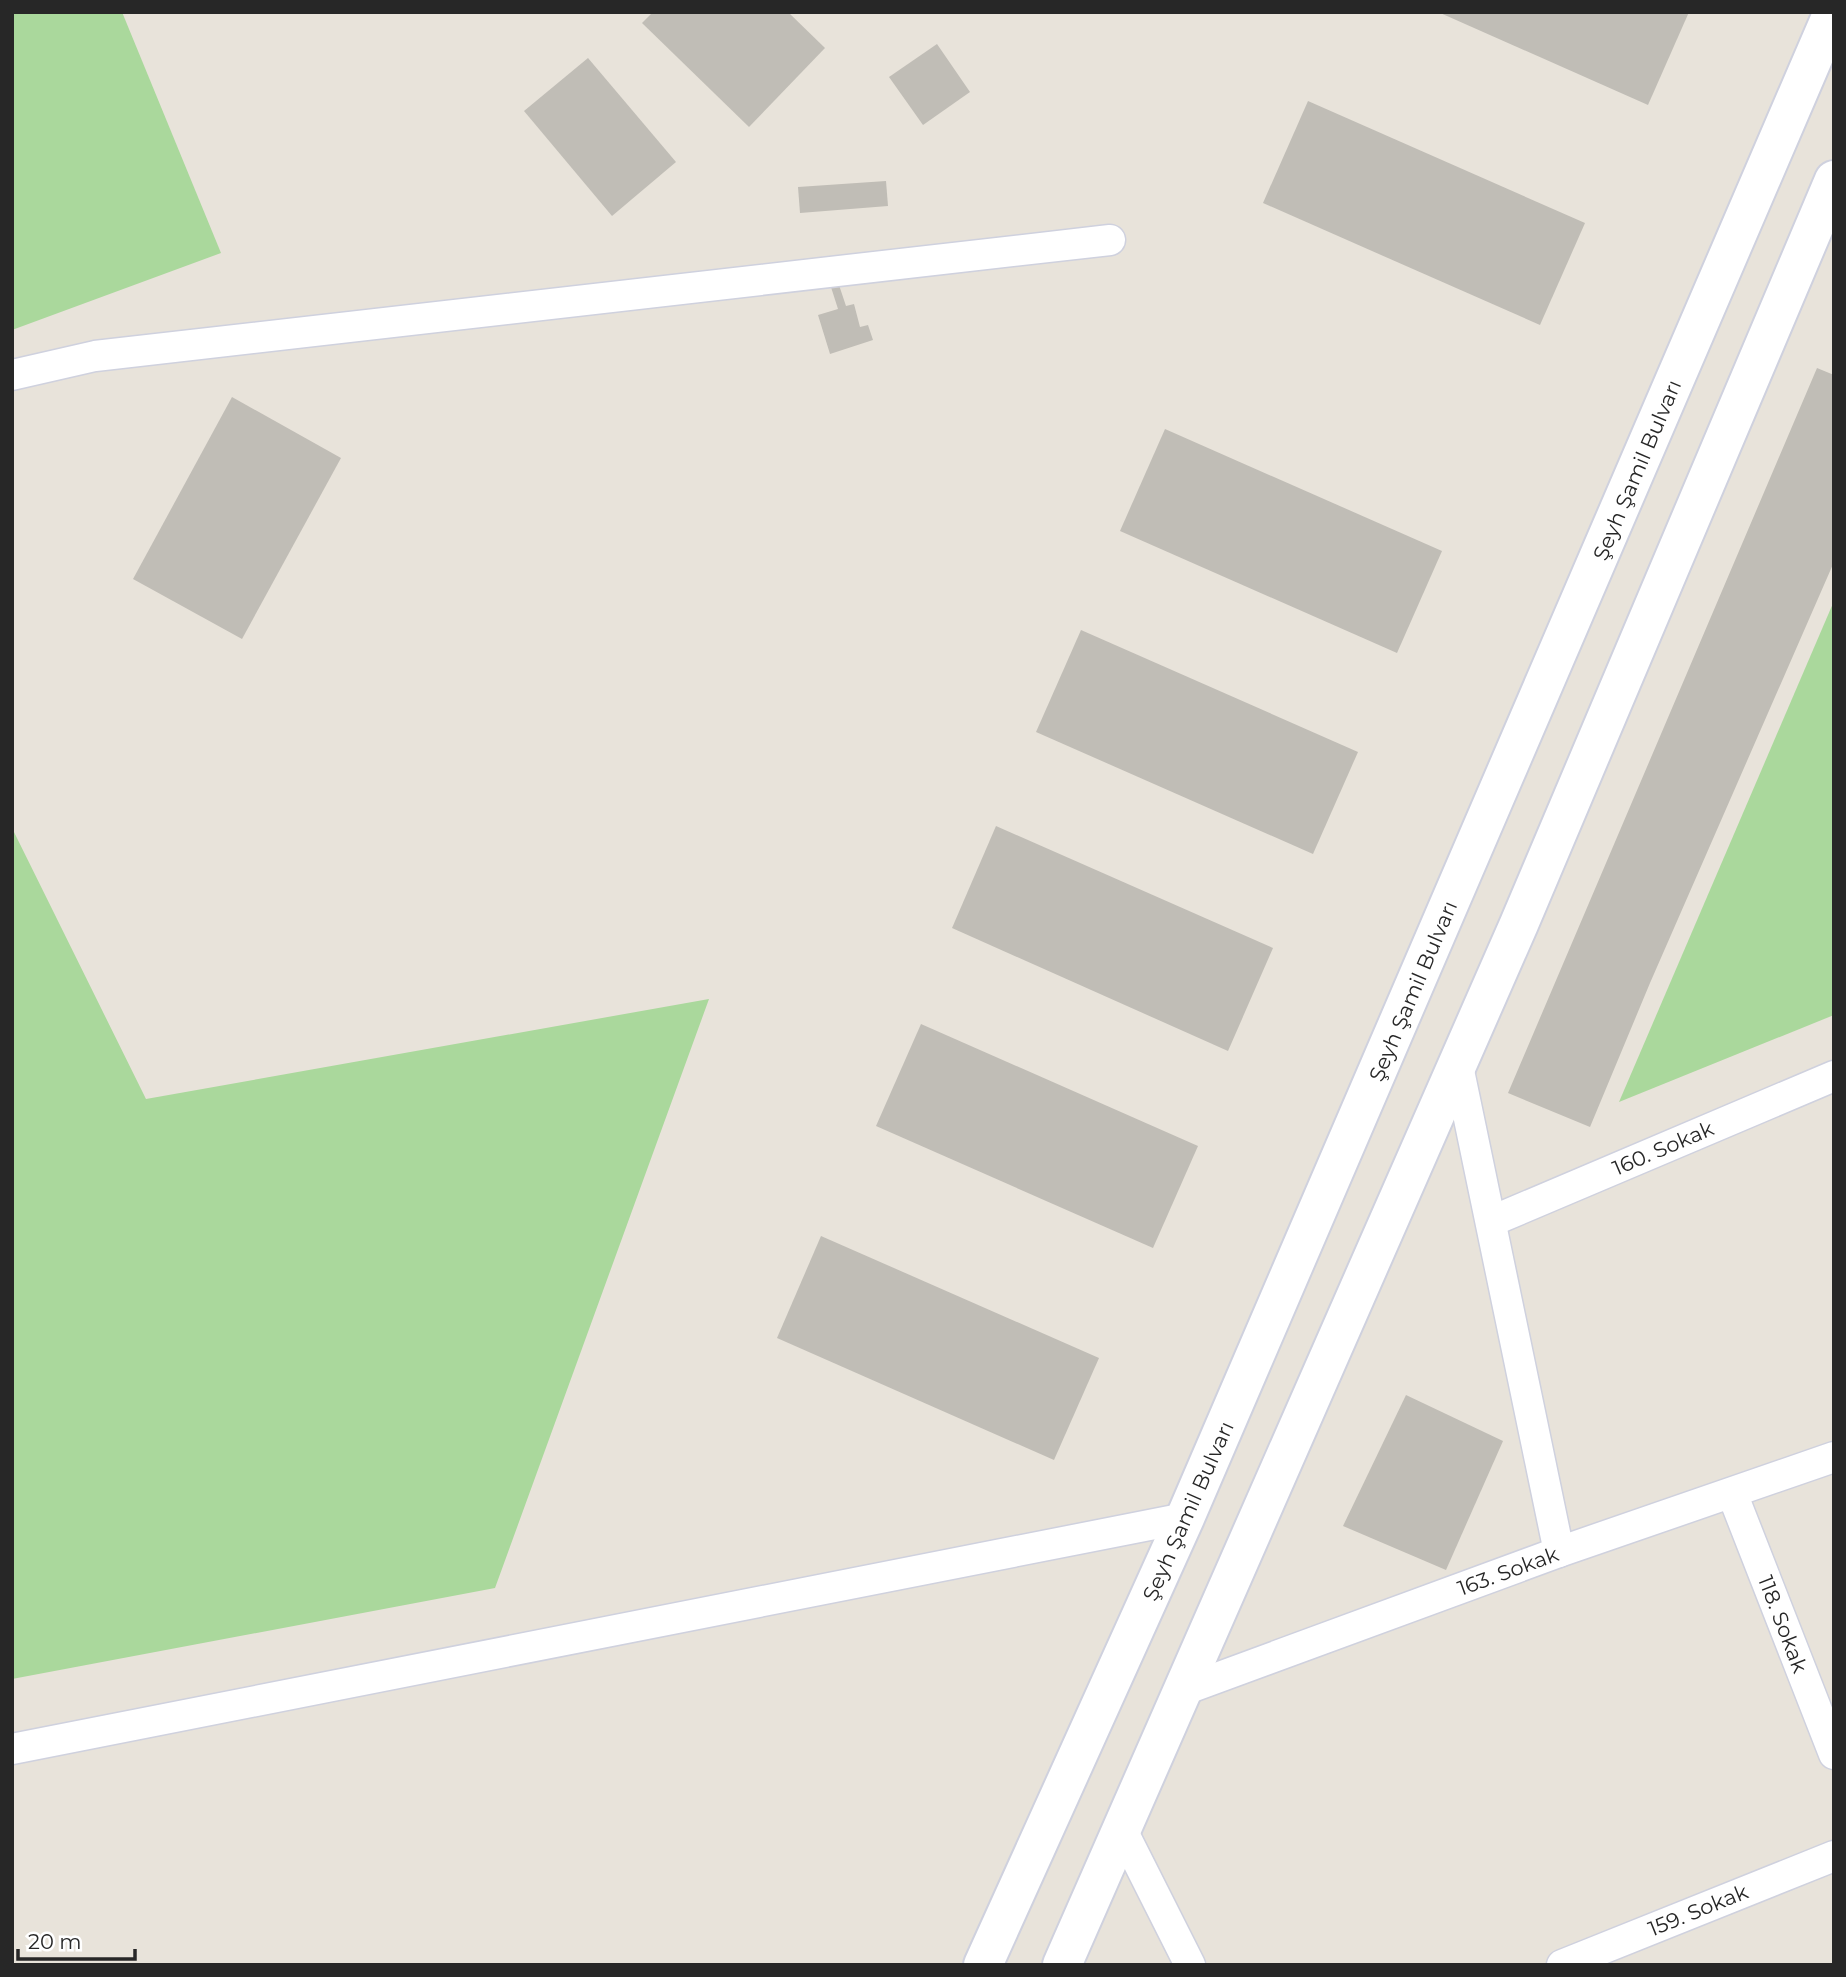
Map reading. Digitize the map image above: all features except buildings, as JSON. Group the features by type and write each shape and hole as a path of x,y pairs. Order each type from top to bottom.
{"main road":[{"name":"Şeyh Şamil Bulvarı","path":"983,1965 1185,1518 1833,12"},
{"path":"1062,1965 1519,924 1834,180"}],"street":[{"path":"12,375 95,356 1110,240"},
{"path":"1457,1061 1559,1552"},
{"name":"160. Sokak","path":"1492,1221 1834,1076"},
{"name":"163. Sokak","path":"1184,1690 1559,1552 1834,1457"},
{"name":"118. Sokak","path":"1732,1493 1834,1754"},
{"path":"12,1749 1185,1518"},
{"path":"1122,1830 1189,1965"},
{"name":"159. Sokak","path":"1562,1965 1834,1856"}],"green space":[{"path":"12,12 122,12 221,253 12,330"},
{"path":"1834,601 1834,1015 1619,1102"},
{"path":"12,828 146,1099 709,999 495,1588 12,1679"}]}
